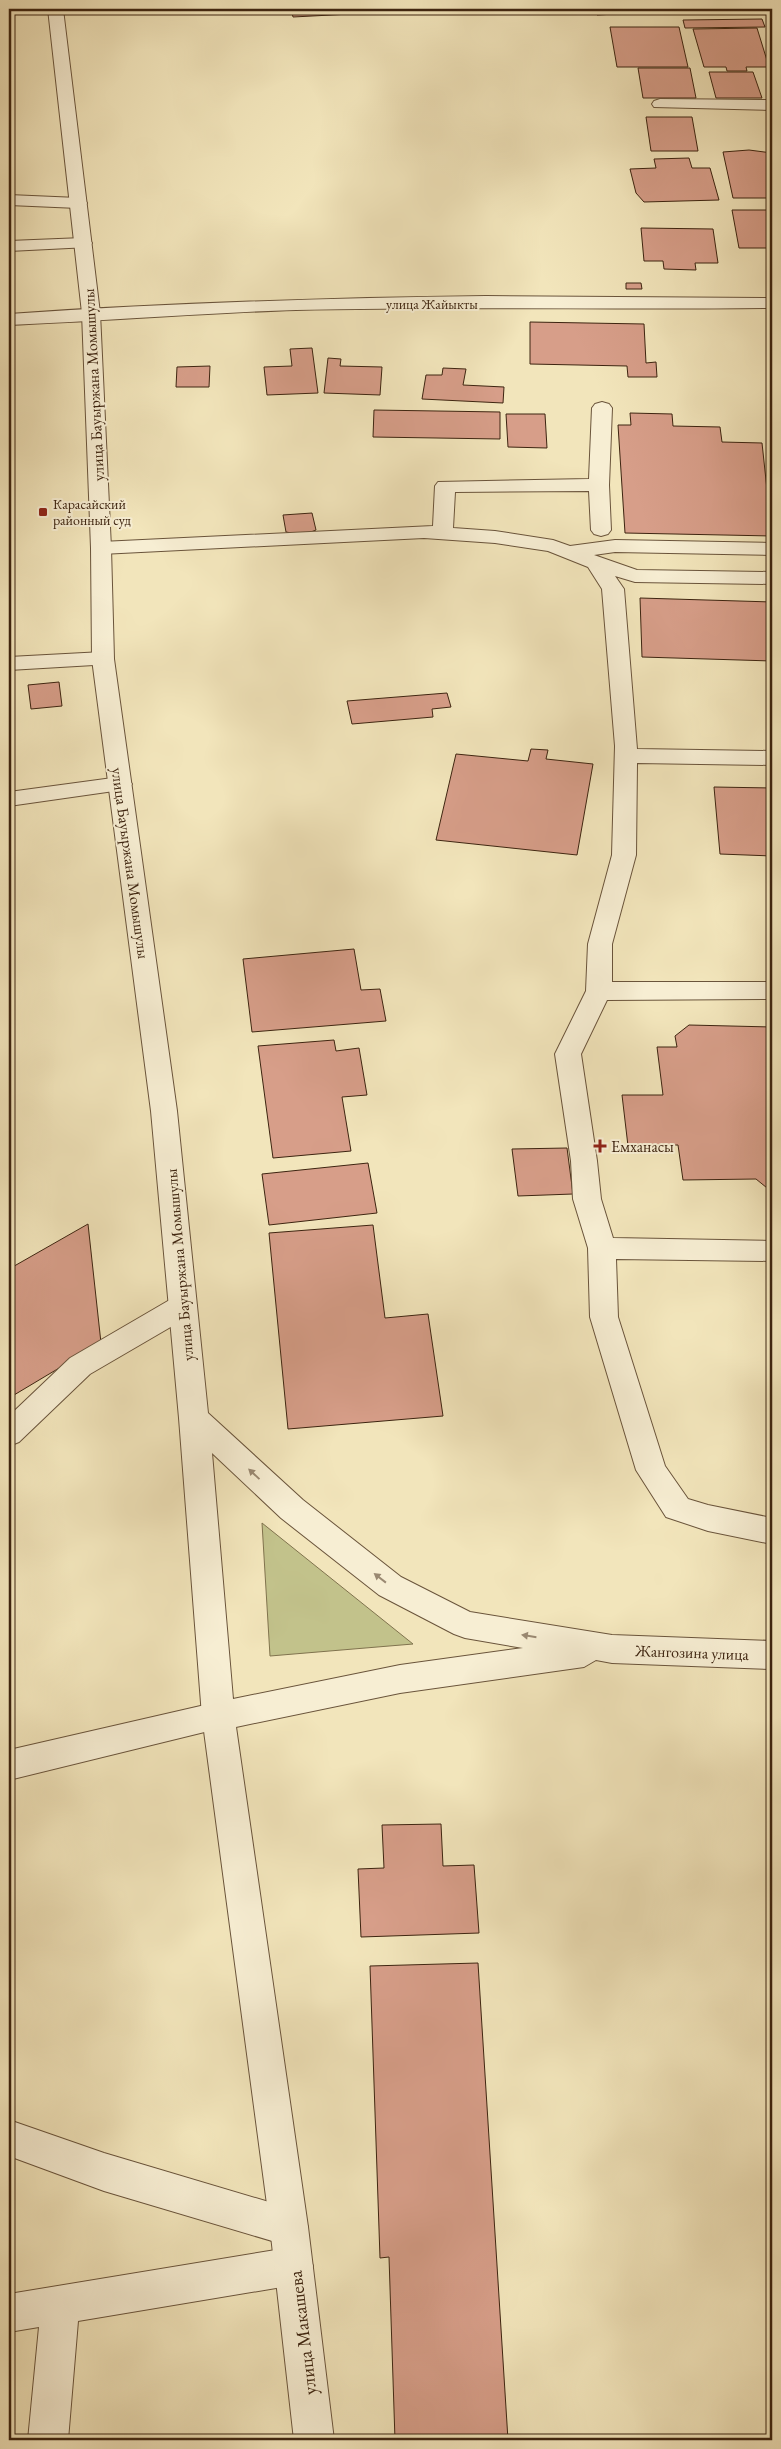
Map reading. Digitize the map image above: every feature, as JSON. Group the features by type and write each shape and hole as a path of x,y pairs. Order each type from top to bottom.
{"street":[{"name":"улица Бауыржана Момышулы","path":"55,9 91,313 101,548 103,659 164,1111 194,1418 218,1716"},
{"path":"660,104 772,105"},
{"path":"9,200 78,203"},
{"path":"9,246 83,243"},
{"name":"улица Жайыкты","path":"9,320 91,313 368,304 772,303"},
{"path":"601,530 602,408"},
{"path":"443,534 445,486 549,488 600,485"},
{"path":"101,548 424,532 505,538 553,546 595,563 635,576 772,578"},
{"path":"567,552 615,546 772,549"},
{"path":"595,563 613,588 626,756 624,854 600,944 598,991 568,1054 584,1161 587,1199 602,1248 604,1317 651,1470 678,1508 708,1518 760,1530 772,1530"},
{"path":"9,664 103,659"},
{"path":"626,756 772,758"},
{"path":"9,799 120,784"},
{"path":"598,991 772,991"},
{"path":"602,1248 772,1251"},
{"path":"9,1434 80,1366 183,1306"},
{"path":"194,1418 292,1509 390,1586 466,1625 612,1649"},
{"path":"9,1765 218,1716 400,1679 612,1649"},
{"name":"Жангозина улица","path":"612,1649 772,1655"},
{"name":"улица Макашева","path":"218,1716 289,2227 314,2440"},
{"path":"9,2138 104,2172 289,2227"},
{"path":"9,2313 294,2266"},
{"path":"48,2440 60,2304"}],"green space":[{"path":"262,1523 413,1644 270,1656"}],"building":[{"path":"291,9 427,9 427,10 293,17"},
{"path":"560,9 653,9 654,12 597,15 596,12 563,14"},
{"path":"762,19 765,27 685,28 683,20"},
{"path":"610,27 679,27 688,67 617,67"},
{"path":"757,28 769,67 746,67 747,71 727,71 726,67 704,67 693,29"},
{"path":"638,68 690,68 696,98 643,98"},
{"path":"709,72 753,72 762,98 716,98"},
{"path":"646,117 692,117 698,151 651,151"},
{"path":"749,150 772,153 772,198 733,198 723,152"},
{"path":"689,158 692,168 710,168 719,200 644,202 636,193 630,169 656,168 654,159"},
{"path":"732,210 772,210 772,248 739,248"},
{"path":"641,228 713,229 718,263 695,263 696,270 664,269 663,261 644,261"},
{"path":"626,283 641,283 642,289 626,289"},
{"path":"530,322 644,324 646,363 656,362 657,377 628,377 627,366 530,364"},
{"path":"312,348 318,393 267,395 264,367 292,366 290,349"},
{"path":"328,358 341,359 340,366 382,367 380,395 324,393"},
{"path":"210,366 209,387 176,387 177,367"},
{"path":"443,368 466,369 463,385 504,387 503,403 422,399 426,375 442,375"},
{"path":"374,410 500,412 500,439 373,437"},
{"path":"630,413 672,414 673,426 720,427 722,442 762,443 772,536 625,533 618,425 631,425"},
{"path":"506,414 545,414 547,448 508,447"},
{"path":"312,513 316,530 303,535 286,532 283,515"},
{"path":"640,598 772,602 772,661 642,657"},
{"path":"59,682 62,706 31,709 28,685"},
{"path":"447,693 451,707 432,709 433,717 352,724 347,701"},
{"path":"531,749 548,750 546,759 593,764 577,855 436,840 456,754 528,761"},
{"path":"714,787 772,788 772,856 720,854"},
{"path":"354,949 361,990 380,989 386,1021 252,1032 243,959"},
{"path":"689,1025 772,1027 772,1192 756,1179 683,1180 678,1145 628,1146 622,1095 663,1095 657,1047 677,1047 675,1036"},
{"path":"334,1040 336,1051 359,1048 367,1095 342,1097 351,1151 273,1158 258,1046"},
{"path":"567,1148 573,1194 518,1196 512,1149"},
{"path":"368,1163 377,1213 269,1225 262,1174"},
{"path":"88,1224 101,1343 9,1398 9,1269"},
{"path":"373,1225 385,1318 428,1314 443,1416 288,1429 269,1233"},
{"path":"441,1824 443,1866 474,1865 479,1933 361,1937 358,1869 384,1868 382,1825"},
{"path":"478,1963 508,2440 395,2440 389,2257 380,2258 370,1966"}],"place":[{"name":"Карасайский районный суд","path":"43,512"},
{"name":"Емханасы","path":"600,1146"}]}
